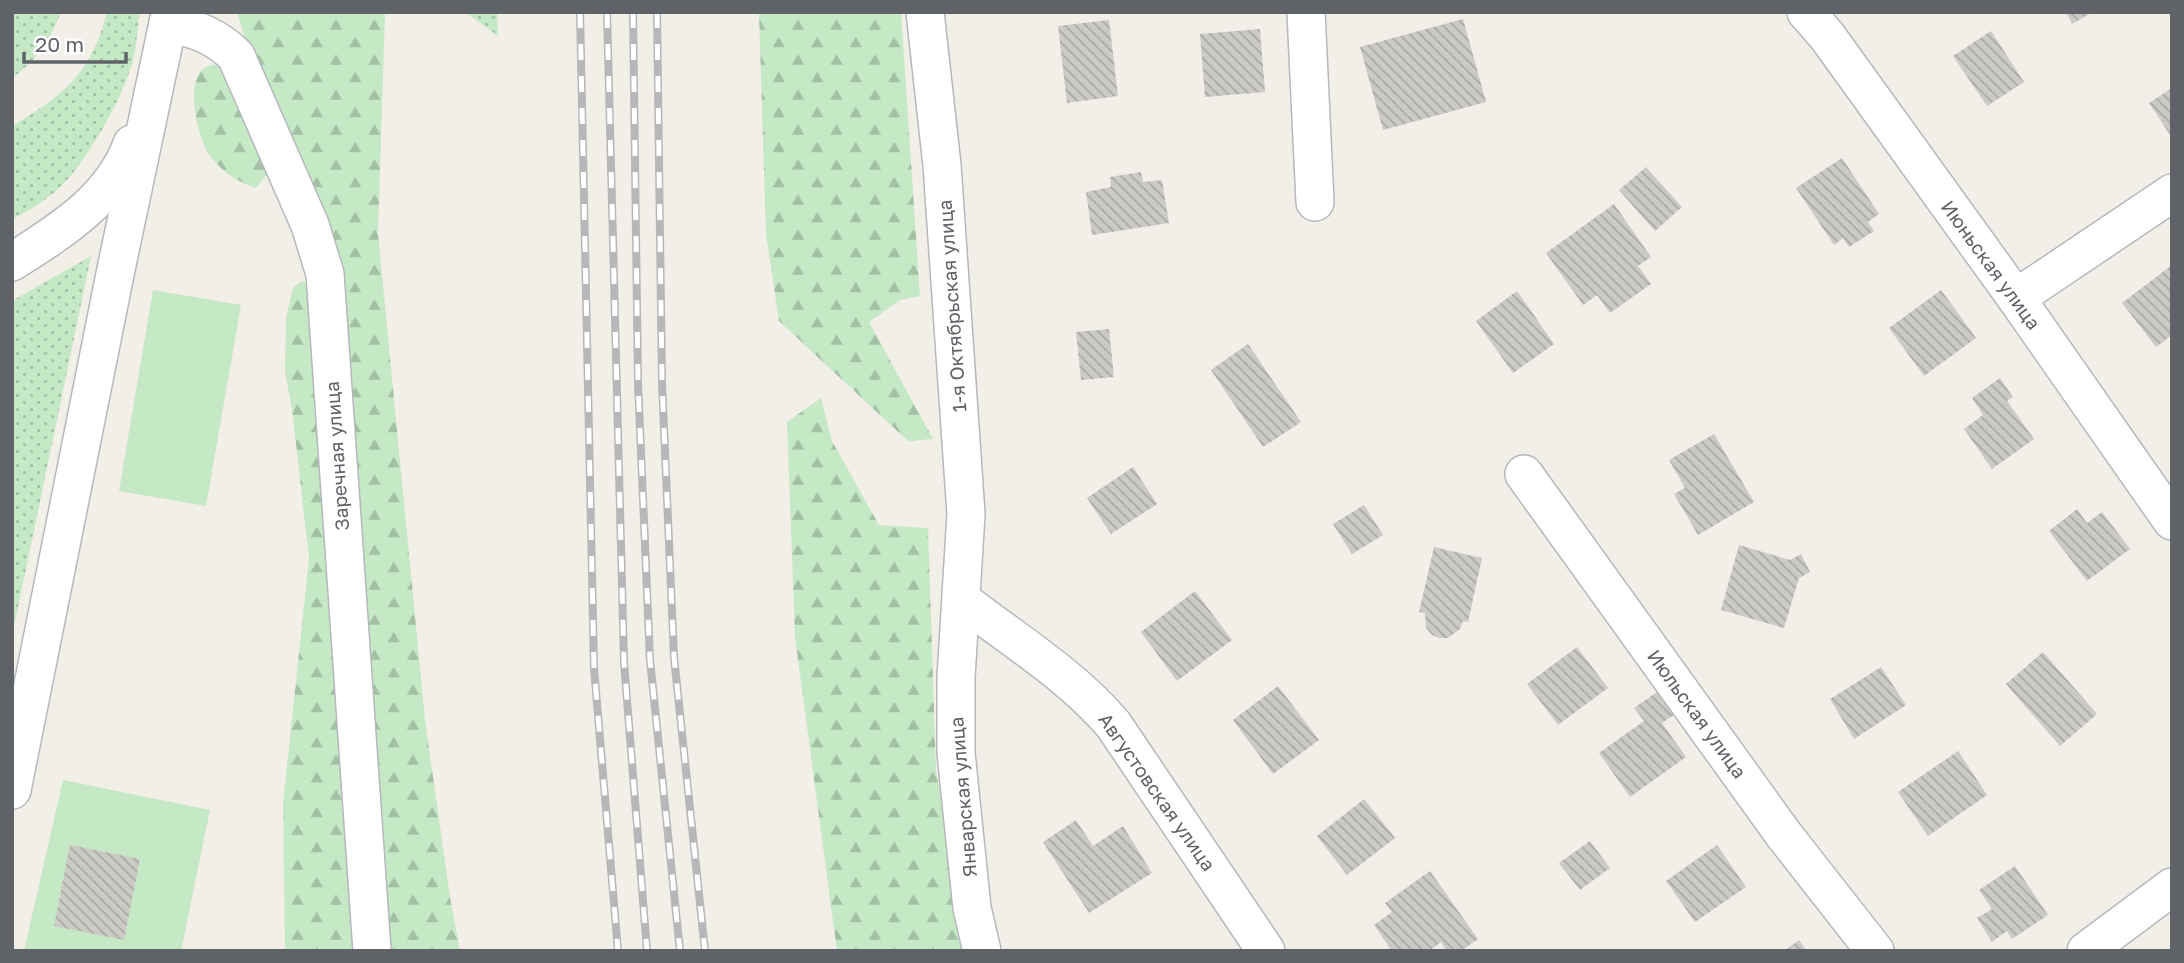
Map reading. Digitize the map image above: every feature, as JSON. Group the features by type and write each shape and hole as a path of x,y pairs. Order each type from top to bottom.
{"street":[{"name":"1-я Октябрьская улица","path":"925,12 942,165 965,500 962,600"},
{"path":"1306,12 1315,202"},
{"name":"Июньская улица","path":"1806,12 1827,36 2016,298 2172,521"},
{"path":"12,262 77,219 93,204 122,164 136,134 168,18"},
{"path":"12,790 168,18"},
{"name":"Заречная улица","path":"168,18 211,36 236,56 310,225 325,274 372,951"},
{"path":"2016,298 2172,193"},
{"name":"Июльская улица","path":"1524,474 1784,835 1875,951"},
{"name":"Январская улица","path":"962,600 956,677 956,754 972,908 982,951"},
{"name":"Августовская улица","path":"962,600 1044,659 1085,694 1113,724 1266,951"},
{"path":"2086,951 2172,887"}],"green space":[{"path":"12,12 61,12 42,49 12,78"},
{"path":"107,12 140,12 133,60 121,92 102,130 68,179 41,202 12,219 12,126 61,93 73,81 93,51"},
{"path":"237,12 385,12 378,233 425,720 460,951 392,951 372,783 338,342"},
{"path":"465,12 497,12 498,36"},
{"path":"759,12 901,12 920,296 900,300 869,322 933,439 908,441 779,321 766,234"},
{"path":"219,65 261,144 268,173 256,188 235,178 218,165 208,153 200,134 194,106 196,81 200,72 208,66"},
{"path":"91,256 12,636 12,301"},
{"path":"302,281 313,285 361,951 285,951 283,804 309,558 292,409 285,372 286,318 293,288"},
{"path":"153,290 241,305 206,506 119,491"},
{"path":"821,398 832,441 879,525 928,528 936,771 970,951 837,951 795,637 787,422"},
{"path":"63,780 210,810 181,951 24,951"}],"building":[{"path":"2066,12 2093,12 2072,24"},
{"path":"1463,19 1486,102 1383,130 1360,47"},
{"path":"1109,20 1118,96 1067,103 1058,26"},
{"path":"1260,29 1265,92 1205,97 1200,34"},
{"path":"1991,31 2024,82 1987,106 1953,56"},
{"path":"2172,88 2172,138 2149,103"},
{"path":"1842,158 1879,214 1868,222 1874,231 1849,247 1843,238 1834,245 1796,188"},
{"path":"1646,167 1682,207 1655,231 1619,190"},
{"path":"1141,172 1143,182 1162,180 1169,223 1092,235 1086,192 1111,187 1110,177"},
{"path":"1614,204 1651,257 1638,266 1651,284 1610,313 1597,295 1583,305 1546,253"},
{"path":"2172,265 2172,335 2156,347 2122,303"},
{"path":"1941,290 1976,338 1924,376 1889,328"},
{"path":"1517,291 1554,344 1513,373 1476,321"},
{"path":"1109,329 1114,377 1081,380 1076,332"},
{"path":"1248,344 1301,422 1263,447 1211,370"},
{"path":"2000,378 2013,397 2007,401 2034,439 1992,469 1964,429 1983,415 1972,398"},
{"path":"1714,434 1754,502 1698,535 1674,494 1685,488 1669,460"},
{"path":"1133,467 1157,504 1111,534 1087,498"},
{"path":"1364,505 1383,535 1352,554 1333,524"},
{"path":"2077,509 2087,523 2102,512 2130,549 2087,581 2049,531"},
{"path":"1739,545 1790,560 1801,554 1810,572 1799,578 1784,628 1721,610"},
{"path":"1434,547 1482,558 1468,622 1463,621 1460,629 1448,638 1432,635 1426,628 1425,613 1419,612"},
{"path":"1195,591 1232,640 1177,681 1141,632"},
{"path":"1577,647 1608,688 1558,725 1527,684"},
{"path":"2043,652 2097,714 2060,746 2006,684"},
{"path":"1881,667 1906,705 1854,739 1830,699"},
{"path":"1278,686 1319,740 1273,774 1233,720"},
{"path":"1664,687 1681,710 1662,723 1686,757 1630,797 1599,753 1644,721 1634,708"},
{"path":"1958,751 1987,795 1928,836 1898,792"},
{"path":"1364,799 1395,838 1347,875 1317,836"},
{"path":"1076,820 1093,846 1123,826 1152,873 1089,913 1043,842"},
{"path":"1590,841 1610,868 1580,890 1559,863"},
{"path":"70,845 140,859 124,940 54,926"},
{"path":"1717,845 1746,887 1695,922 1666,881"},
{"path":"2015,866 2048,915 2012,939 2007,931 1992,942 1977,918 1992,909 1979,890"},
{"path":"1430,871 1478,939 1461,951 1447,951 1441,942 1429,951 1392,951 1374,925 1392,912 1385,903"},
{"path":"1799,940 1807,951 1784,951"}],"railway":[{"path":"580,12 594,668 618,951"},
{"path":"607,12 624,662 647,951"},
{"path":"633,12 638,383 650,660 680,951"},
{"path":"657,12 662,383 674,657 705,951"}]}
